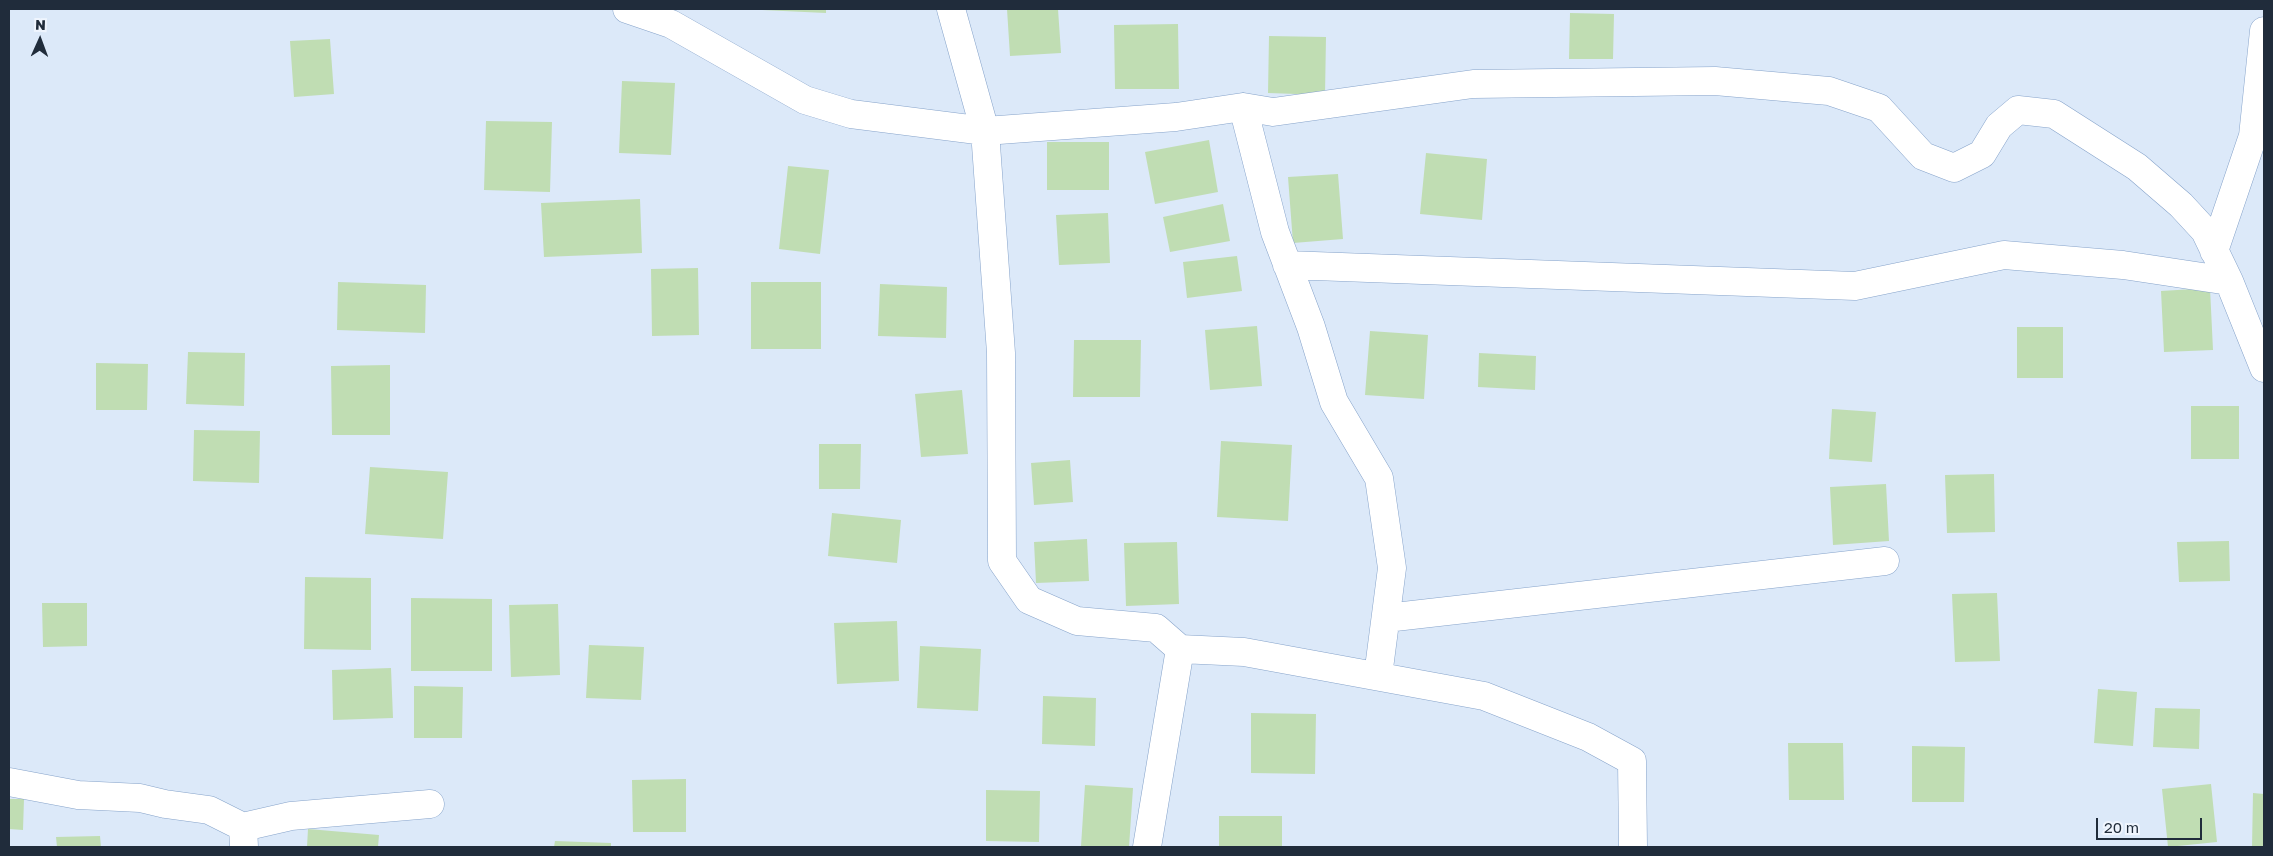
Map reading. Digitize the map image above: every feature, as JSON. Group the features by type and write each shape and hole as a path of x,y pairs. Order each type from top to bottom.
{"street":[{"path":"627,9 671,24 805,100 851,114 985,131 1176,117 1243,107 1273,112 1473,84 1715,81 1829,91 1879,108 1923,156 1954,168 1982,154 1999,126 2018,110 2054,114 2137,167 2181,205 2205,230 2229,281 2264,368"},
{"path":"951,9 985,131 1001,353 1002,560 1029,600 1078,621 1156,628 1180,649 1244,652 1484,696 1588,737 1632,761 1633,847"},
{"path":"2214,251 2253,136 2264,31"},
{"path":"1243,107 1275,232 1311,327 1334,402 1379,478 1392,568 1378,676"},
{"path":"1287,264 1855,286 2004,255 2123,265 2229,281"},
{"path":"1386,618 1885,561"},
{"path":"1147,847 1180,649"},
{"path":"9,782 78,795 140,798 166,804 210,810 243,837 290,816 430,804"}],"building":[{"path":"826,9 826,13 762,10"},
{"path":"1007,9 1058,9 1061,53 1010,56"},
{"path":"1570,13 1614,14 1613,59 1569,59"},
{"path":"1178,24 1179,89 1115,89 1114,25"},
{"path":"1269,36 1326,37 1325,95 1268,93"},
{"path":"330,39 334,94 294,97 290,41"},
{"path":"622,81 675,83 671,155 619,153"},
{"path":"486,121 552,122 550,192 484,190"},
{"path":"1209,140 1218,192 1155,204 1145,152"},
{"path":"1047,142 1109,142 1109,190 1047,190"},
{"path":"1426,153 1487,159 1482,220 1420,214"},
{"path":"788,166 829,170 820,254 779,249"},
{"path":"1338,174 1343,239 1293,243 1288,177"},
{"path":"640,199 642,253 544,257 541,203"},
{"path":"1223,204 1230,241 1170,252 1163,217"},
{"path":"1108,213 1110,263 1059,265 1056,215"},
{"path":"1237,256 1242,291 1187,298 1183,262"},
{"path":"698,268 699,335 652,336 651,269"},
{"path":"338,282 426,285 425,333 337,330"},
{"path":"751,282 821,282 821,349 751,349"},
{"path":"880,284 947,287 946,338 878,336"},
{"path":"2210,288 2213,350 2164,352 2161,291"},
{"path":"1257,326 1262,386 1210,390 1205,330"},
{"path":"2017,327 2063,327 2063,378 2017,378"},
{"path":"1370,331 1428,335 1424,399 1365,395"},
{"path":"1074,340 1141,340 1140,397 1073,397"},
{"path":"188,352 245,353 244,406 186,404"},
{"path":"1479,353 1536,356 1535,390 1478,387"},
{"path":"96,363 148,364 147,410 96,410"},
{"path":"390,365 390,435 332,435 331,366"},
{"path":"962,390 968,454 921,457 915,394"},
{"path":"2191,406 2239,406 2239,459 2191,459"},
{"path":"1832,409 1876,412 1872,462 1829,459"},
{"path":"194,430 260,431 259,483 193,481"},
{"path":"1221,441 1292,445 1288,521 1217,517"},
{"path":"819,444 861,444 860,489 819,489"},
{"path":"1070,460 1073,502 1034,505 1031,463"},
{"path":"370,467 448,472 443,539 365,534"},
{"path":"1994,474 1995,532 1947,533 1945,475"},
{"path":"1886,484 1889,541 1833,545 1830,487"},
{"path":"832,513 901,520 897,563 828,556"},
{"path":"1087,539 1089,581 1036,583 1034,542"},
{"path":"2229,541 2230,581 2179,582 2177,542"},
{"path":"1177,542 1179,604 1126,606 1124,543"},
{"path":"305,577 371,578 371,650 304,649"},
{"path":"1997,593 2000,661 1955,662 1952,594"},
{"path":"411,598 492,599 492,671 411,671"},
{"path":"42,603 87,603 87,646 43,647"},
{"path":"558,604 560,675 511,677 509,605"},
{"path":"897,621 899,681 837,684 834,623"},
{"path":"589,645 644,647 641,700 586,698"},
{"path":"920,646 981,649 978,711 917,708"},
{"path":"391,668 393,718 333,720 332,670"},
{"path":"414,686 463,687 462,738 414,738"},
{"path":"2098,689 2137,692 2133,746 2094,743"},
{"path":"1043,696 1096,698 1095,746 1042,744"},
{"path":"2155,708 2200,709 2199,749 2153,747"},
{"path":"1251,713 1316,714 1315,774 1251,773"},
{"path":"1788,743 1843,743 1844,800 1789,800"},
{"path":"1912,746 1965,747 1964,802 1912,802"},
{"path":"686,779 686,832 633,832 632,780"},
{"path":"2211,784 2217,842 2168,847 2162,789"},
{"path":"1085,785 1133,788 1129,847 1081,846"},
{"path":"986,790 1040,791 1039,842 986,841"},
{"path":"2253,793 2264,794 2264,847 2252,847"},
{"path":"9,799 24,799 23,830 9,829"},
{"path":"1219,816 1282,816 1282,847 1219,847"},
{"path":"308,829 379,835 378,847 307,847"},
{"path":"100,836 101,847 57,847 56,837"},
{"path":"555,841 611,843 611,847 554,847"}]}
